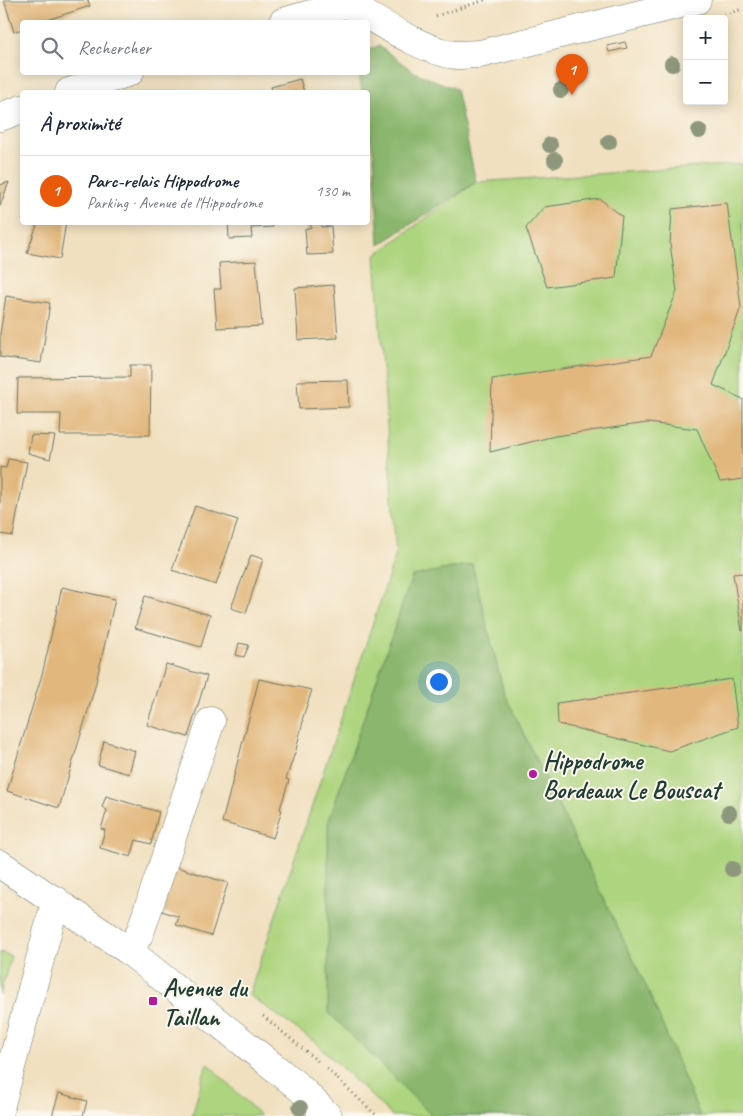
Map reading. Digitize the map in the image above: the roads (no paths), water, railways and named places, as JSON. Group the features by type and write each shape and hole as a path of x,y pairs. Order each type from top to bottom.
{"street":[{"path":"290,20 354,2 402,34 438,50 456,55 480,54 697,0"},
{"path":"75,90 121,75"},
{"path":"0,117 20,110"},
{"path":"129,951 140,933 211,721"},
{"path":"0,864 129,951 300,1088 328,1116"},
{"path":"0,1108 56,900"}],"place":[{"name":"Parc-relais Hippodrome","path":"572,95"},
{"name":"Hippodrome Bordeaux Le Bouscat","path":"533,774"},
{"name":"Avenue du Taillan","path":"153,1001"}]}
